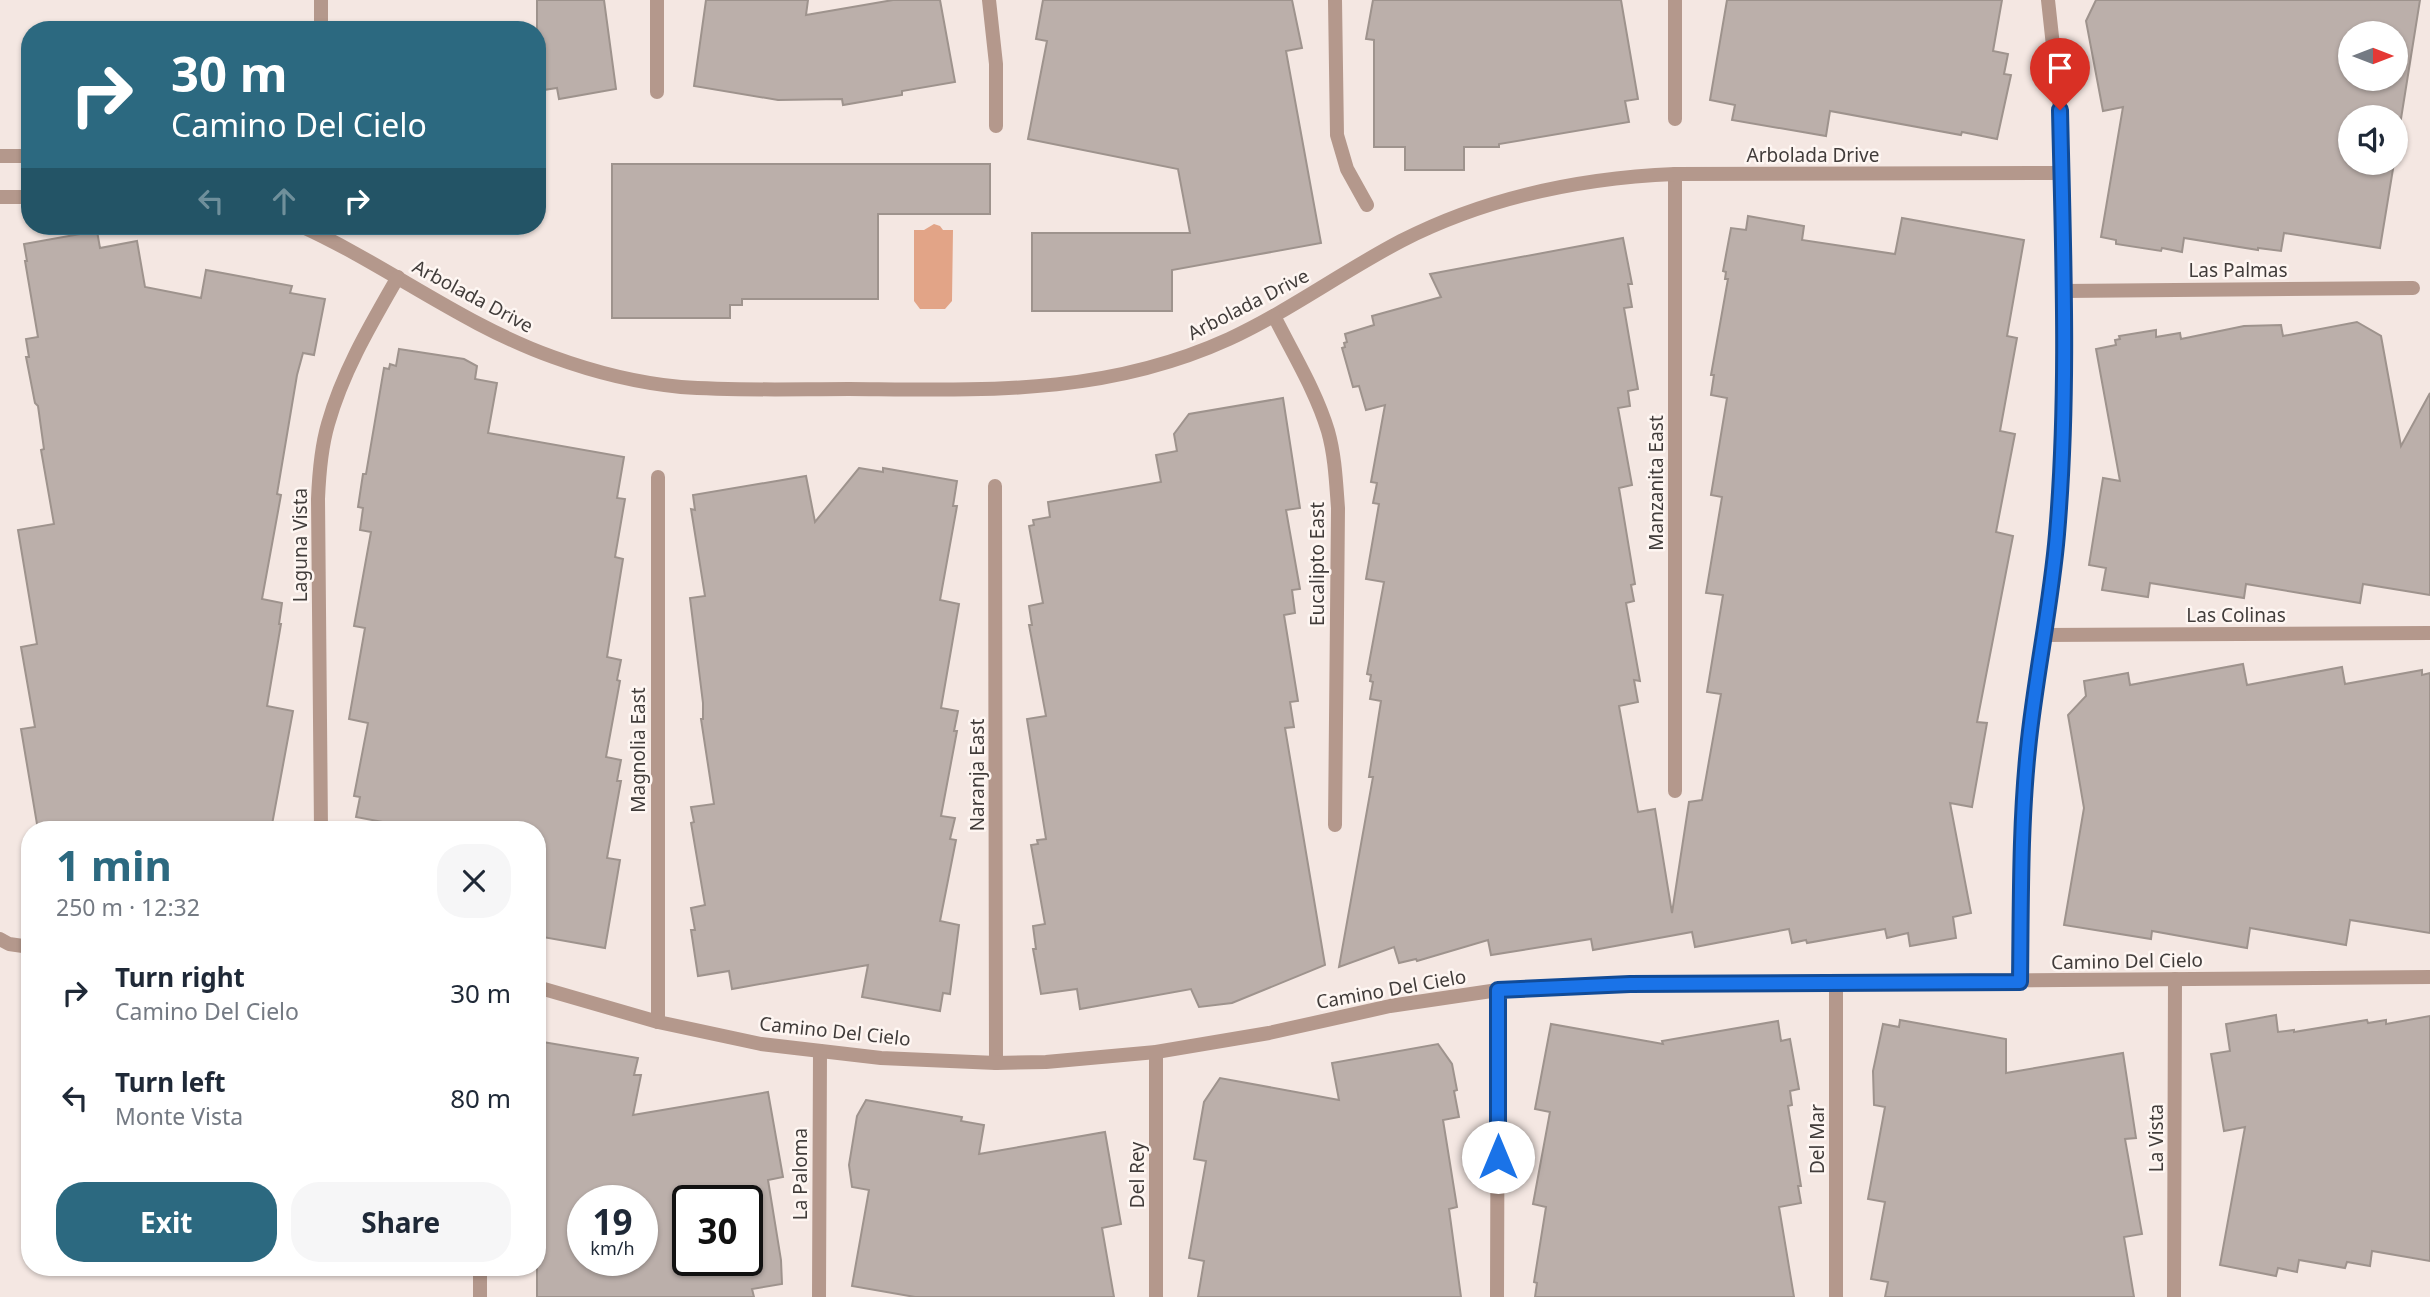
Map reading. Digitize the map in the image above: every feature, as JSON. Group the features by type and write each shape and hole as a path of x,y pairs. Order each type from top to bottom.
{"street":[{"path":"321,0 321,21"},
{"path":"657,0 657,92"},
{"path":"989,0 996,64 996,126"},
{"path":"1335,0 1337,135 1347,169 1367,205"},
{"path":"1675,0 1675,119"},
{"path":"2020,982 2023,802 2051,590 2060,480 2063,290 2060,110 2048,0"},
{"path":"0,156 21,156"},
{"name":"Arbolada Drive","path":"320,235 457,313 517,343 598,372 682,387 1000,390 1068,384 1166,363 1196,353 1274,316 1403,240 1495,202 1587,181 1675,174 2061,173"},
{"name":"Manzanita East","path":"1675,174 1675,791"},
{"path":"0,197 21,197"},
{"name":"Laguna Vista","path":"321,821 320,465 337,394 372,322 398,277"},
{"name":"Las Palmas","path":"2063,290 2413,288"},
{"name":"Eucalipto East","path":"1274,316 1317,402 1328,432 1335,468 1338,508 1335,825"},
{"name":"Magnolia East","path":"658,477 658,1022"},
{"name":"Naranja East","path":"995,486 996,1063"},
{"name":"Las Colinas","path":"2043,635 2430,633"},
{"path":"0,939 21,946"},
{"name":"Camino Del Cielo","path":"546,990 658,1022 761,1044 881,1058 996,1063 1045,1062 1156,1052 1269,1032 1390,1006 1498,990 1630,984 2430,977"},
{"name":"La Vista","path":"2174,1297 2175,979"},
{"name":"Del Mar","path":"1836,982 1836,1297"},
{"path":"1497,1297 1498,990"},
{"name":"La Paloma","path":"819,1297 820,1051"},
{"name":"Del Rey","path":"1156,1052 1156,1297"},
{"path":"480,1276 480,1297"}],"shaded area":[{"path":"934,224 943,230 953,230 952,301 945,309 920,309 914,301 914,230 924,230"}],"building":[{"path":"537,0 604,0 616,89 559,99 557,88 546,90 546,21 537,21"},
{"path":"706,0 808,0 806,15 893,0 940,0 955,82 843,105 842,99 778,100 694,86"},
{"path":"1043,0 1292,0 1302,48 1286,51 1321,243 1172,270 1172,311 1032,311 1032,233 1190,233 1178,169 1028,139 1047,41 1036,39"},
{"path":"1373,0 1621,0 1638,99 1625,101 1629,122 1499,144 1499,147 1464,147 1464,170 1405,170 1405,147 1374,147 1374,40 1366,39"},
{"path":"1727,0 2002,0 1993,51 2008,54 2004,74 2011,75 1997,139 1830,111 1826,136 1732,120 1735,105 1710,100"},
{"path":"2096,0 2420,0 2408,75 2408,21 2338,21 2338,91 2405,91 2403,105 2338,105 2338,175 2392,175 2380,248 2284,233 2281,251 2184,238 2182,252 2116,244 2116,240 2101,237 2123,107 2103,111 2086,21"},
{"path":"612,164 990,164 990,214 878,214 878,299 742,299 742,305 730,305 730,318 612,318"},
{"path":"1748,216 1804,226 1802,240 1895,254 1902,218 2024,240 2007,336 2017,338 2000,431 2015,434 1996,532 2013,536 1977,722 1987,723 1972,807 1950,803 1971,913 1953,917 1956,938 1910,946 1908,933 1887,938 1885,929 1807,943 1806,940 1792,943 1789,929 1695,947 1692,932 1593,950 1591,939 1491,955 1488,940 1417,961 1399,963 1394,947 1339,967 1373,777 1369,777 1381,701 1370,699 1373,682 1370,681 1371,675 1367,674 1384,582 1366,579 1379,504 1373,503 1377,483 1371,482 1385,405 1366,410 1359,386 1353,387 1342,348 1347,342 1345,334 1374,325 1372,316 1441,297 1430,274 1623,238 1632,284 1628,284 1632,307 1624,308 1638,389 1628,391 1630,406 1618,408 1632,485 1619,488 1635,584 1631,585 1634,601 1626,603 1640,681 1634,680 1638,702 1619,706 1638,812 1655,809 1672,913 1689,802 1702,800 1721,694 1707,692 1723,595 1706,593 1722,497 1711,495 1727,398 1711,395 1714,375 1711,375 1728,279 1725,279 1726,272 1723,271 1731,228 1746,230"},
{"path":"75,235 98,235 100,248 137,241 145,287 201,298 206,270 292,286 290,293 325,299 314,355 303,353 297,375 277,494 281,495 262,599 282,603 267,706 293,711 273,821 36,821 21,729 35,727 21,647 37,644 18,530 54,524 41,450 44,449 38,406 35,403 26,357 29,357 26,339 38,337 24,244"},
{"path":"2357,322 2381,336 2401,446 2430,393 2430,595 2363,584 2360,603 2246,584 2244,598 2150,583 2148,597 2102,590 2106,568 2089,565 2103,478 2120,481 2096,349 2116,345 2115,340 2120,339 2119,336 2156,330 2156,337 2180,333 2181,339 2244,326 2281,325 2283,336"},
{"path":"399,349 464,359 477,366 475,379 497,383 488,433 624,457 617,498 625,499 615,557 623,559 607,657 621,660 617,680 620,681 606,757 621,760 617,781 621,781 607,858 620,860 605,948 546,938 546,821 377,821 356,817 360,797 354,796 368,723 349,719 365,628 354,626 371,532 360,530 363,508 358,507 384,368 389,369 390,364 396,366"},
{"path":"1283,398 1300,508 1286,510 1300,589 1292,590 1295,613 1284,615 1298,701 1290,702 1294,727 1285,728 1325,965 1232,1003 1199,1007 1191,989 1080,1009 1077,989 1041,994 1033,949 1036,949 1033,926 1045,924 1031,845 1038,844 1037,840 1046,839 1027,719 1046,716 1029,625 1032,625 1029,606 1043,603 1029,526 1034,525 1033,520 1050,517 1048,502 1161,482 1156,455 1177,451 1174,434 1189,414"},
{"path":"859,468 883,472 883,468 957,481 953,506 957,506 940,600 959,604 941,708 958,711 954,731 957,731 941,816 955,818 950,839 956,840 940,921 959,925 950,994 943,993 940,1011 862,997 868,965 732,989 729,971 698,976 691,930 695,930 691,908 705,905 691,823 694,822 691,807 714,804 701,719 703,703 690,598 705,596 691,509 695,510 693,495 806,476 815,522"},
{"path":"2243,664 2247,685 2342,667 2345,684 2422,670 2422,675 2430,673 2430,933 2350,920 2346,945 2250,928 2247,948 2152,931 2151,939 2064,925 2084,808 2068,715 2086,696 2084,681 2128,673 2130,685"},
{"path":"2276,1015 2278,1032 2294,1032 2367,1020 2368,1023 2386,1020 2386,1024 2430,1016 2430,1261 2372,1251 2370,1266 2347,1262 2345,1268 2299,1260 2297,1272 2278,1268 2276,1276 2220,1265 2245,1127 2224,1131 2211,1054 2230,1051 2226,1024"},
{"path":"1900,1020 2006,1039 2006,1073 2123,1053 2136,1138 2125,1139 2142,1234 2124,1237 2134,1297 1885,1297 1888,1282 1871,1279 1885,1202 1868,1199 1885,1107 1874,1105 1873,1071 1883,1024 1899,1027"},
{"path":"1778,1021 1781,1041 1790,1039 1799,1089 1790,1091 1792,1105 1788,1106 1801,1186 1798,1186 1801,1203 1779,1207 1794,1297 1535,1297 1537,1283 1534,1282 1546,1207 1533,1204 1550,1112 1535,1109 1551,1024 1663,1044 1662,1041"},
{"path":"546,1043 638,1058 634,1075 641,1075 633,1115 768,1092 783,1177 768,1180 781,1260 782,1284 752,1289 754,1297 537,1297 537,1276 546,1276"},
{"path":"1438,1044 1452,1064 1457,1090 1454,1091 1459,1117 1443,1120 1457,1207 1449,1209 1461,1297 1198,1297 1204,1261 1189,1258 1206,1161 1194,1159 1204,1102 1220,1078 1339,1100 1332,1063"},
{"path":"866,1100 962,1117 961,1121 984,1125 979,1154 1105,1132 1121,1224 1102,1228 1114,1297 915,1297 852,1286 869,1190 852,1187 849,1165 857,1116"}],"route":[{"path":"1498,1157 1498,990 1630,984 2020,982 2023,802 2028,745 2051,590 2060,480 2063,412 2060,110"}]}
